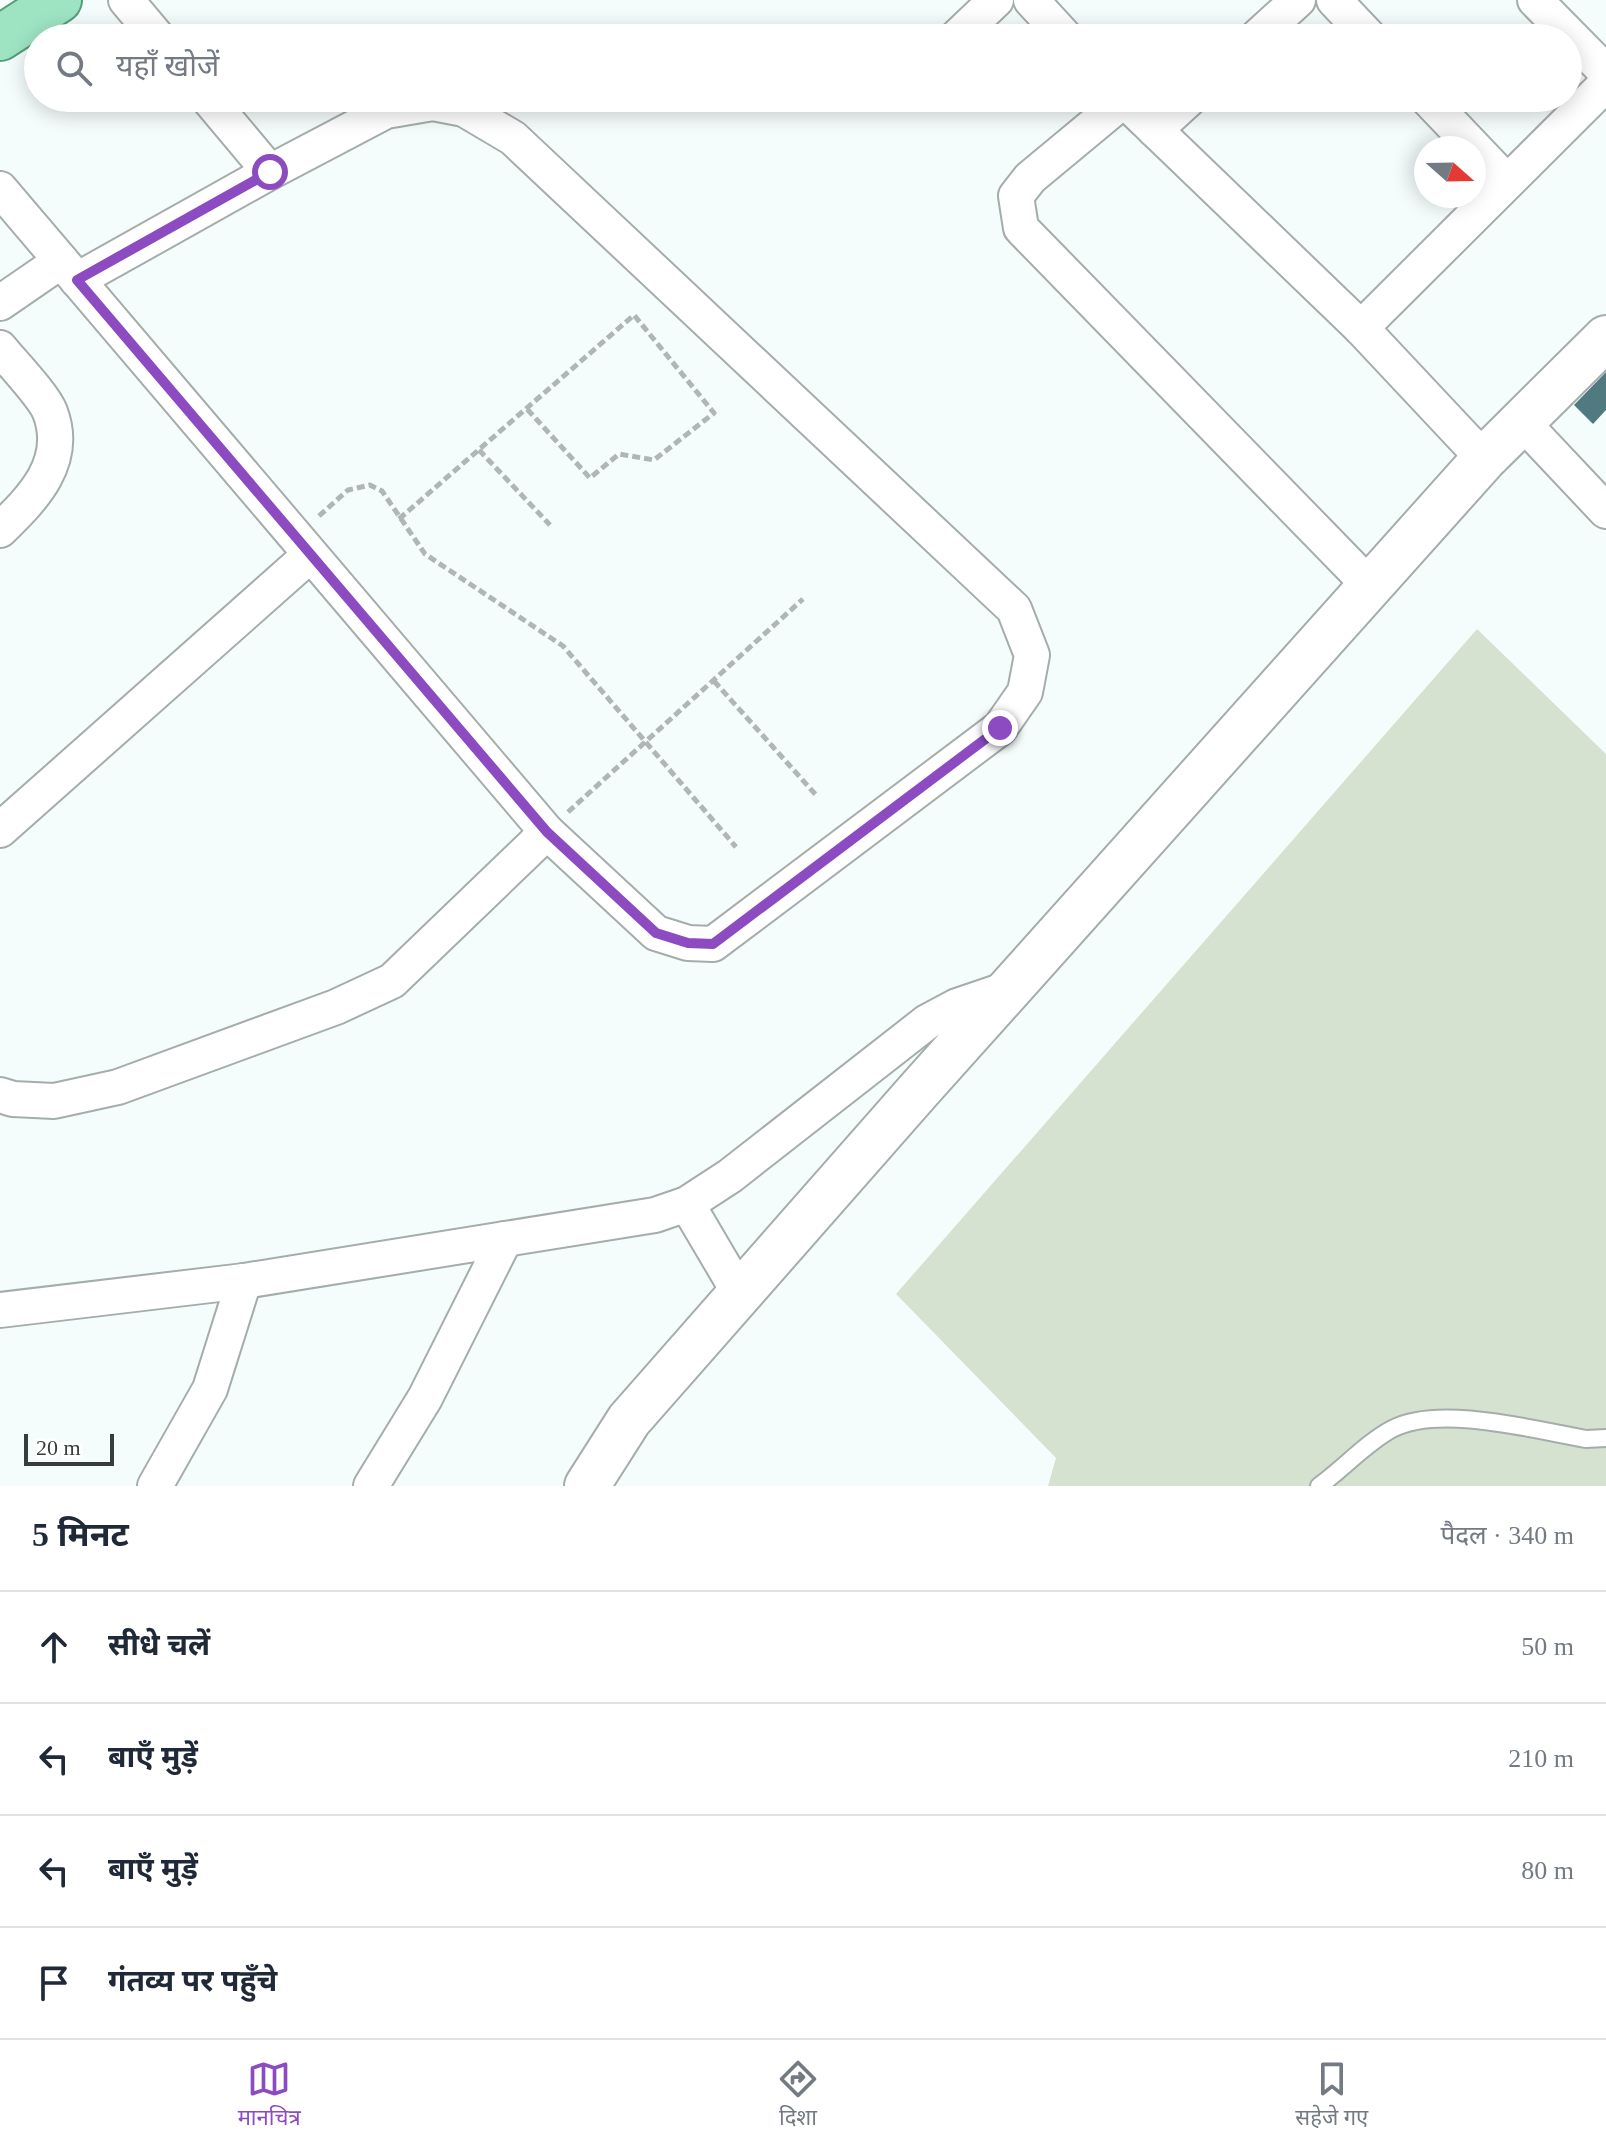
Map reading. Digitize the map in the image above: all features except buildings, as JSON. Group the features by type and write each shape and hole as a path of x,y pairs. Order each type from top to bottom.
{"main road":[{"path":"0,38 59,0"}],"street":[{"path":"126,0 146,24"},
{"path":"971,24 996,0"},
{"path":"1031,0 1053,24"},
{"path":"1271,24 1298,0"},
{"path":"1334,0 1357,24"},
{"path":"1535,0 1559,24"},
{"path":"1582,48 1606,72"},
{"path":"1582,108 1606,84"},
{"path":"220,112 270,172"},
{"path":"0,303 270,172 384,112"},
{"path":"0,189 547,832 656,933 688,943 713,944 1000,728 1025,692 1032,655 1014,609 513,138 469,112"},
{"path":"1108,112 1030,178 1016,196 1021,228 1371,587"},
{"path":"1136,112 1361,328 1484,459"},
{"path":"1155,130 1175,112"},
{"path":"1440,112 1507,182"},
{"path":"1361,328 1578,112"},
{"path":"587,1486 629,1420 1010,988 1484,459 1606,338"},
{"path":"0,348 50,410 56,441 50,472 32,499 0,530"},
{"path":"1523,423 1606,511"},
{"path":"0,830 302,546"},
{"path":"0,1095 13,1099 54,1101 118,1087 336,1007 392,981 547,832"},
{"path":"0,1310 244,1281 655,1215 687,1204 730,1176 927,1022 957,1006 1010,988"},
{"path":"687,1204 740,1294"},
{"path":"371,1486 425,1398 505,1239"},
{"path":"155,1486 210,1389 244,1281"}],"lane":[{"path":"1319,1486 1389,1430 1409,1421 1465,1419 1586,1439 1606,1438"}],"path":[{"path":"399,519 634,315 714,413 654,460 619,454 590,478 527,409"},
{"path":"479,450 550,525"},
{"path":"302,546 348,490 370,485 382,491 425,554 563,646 644,744 736,847"},
{"path":"547,832 803,599"},
{"path":"714,681 816,795"}],"green space":[{"path":"1477,629 1606,754 1606,1486 1048,1486 1056,1458 896,1294"}],"route":[{"path":"270,172 77,280 547,832 656,933 688,943 713,944 1000,728"}]}
